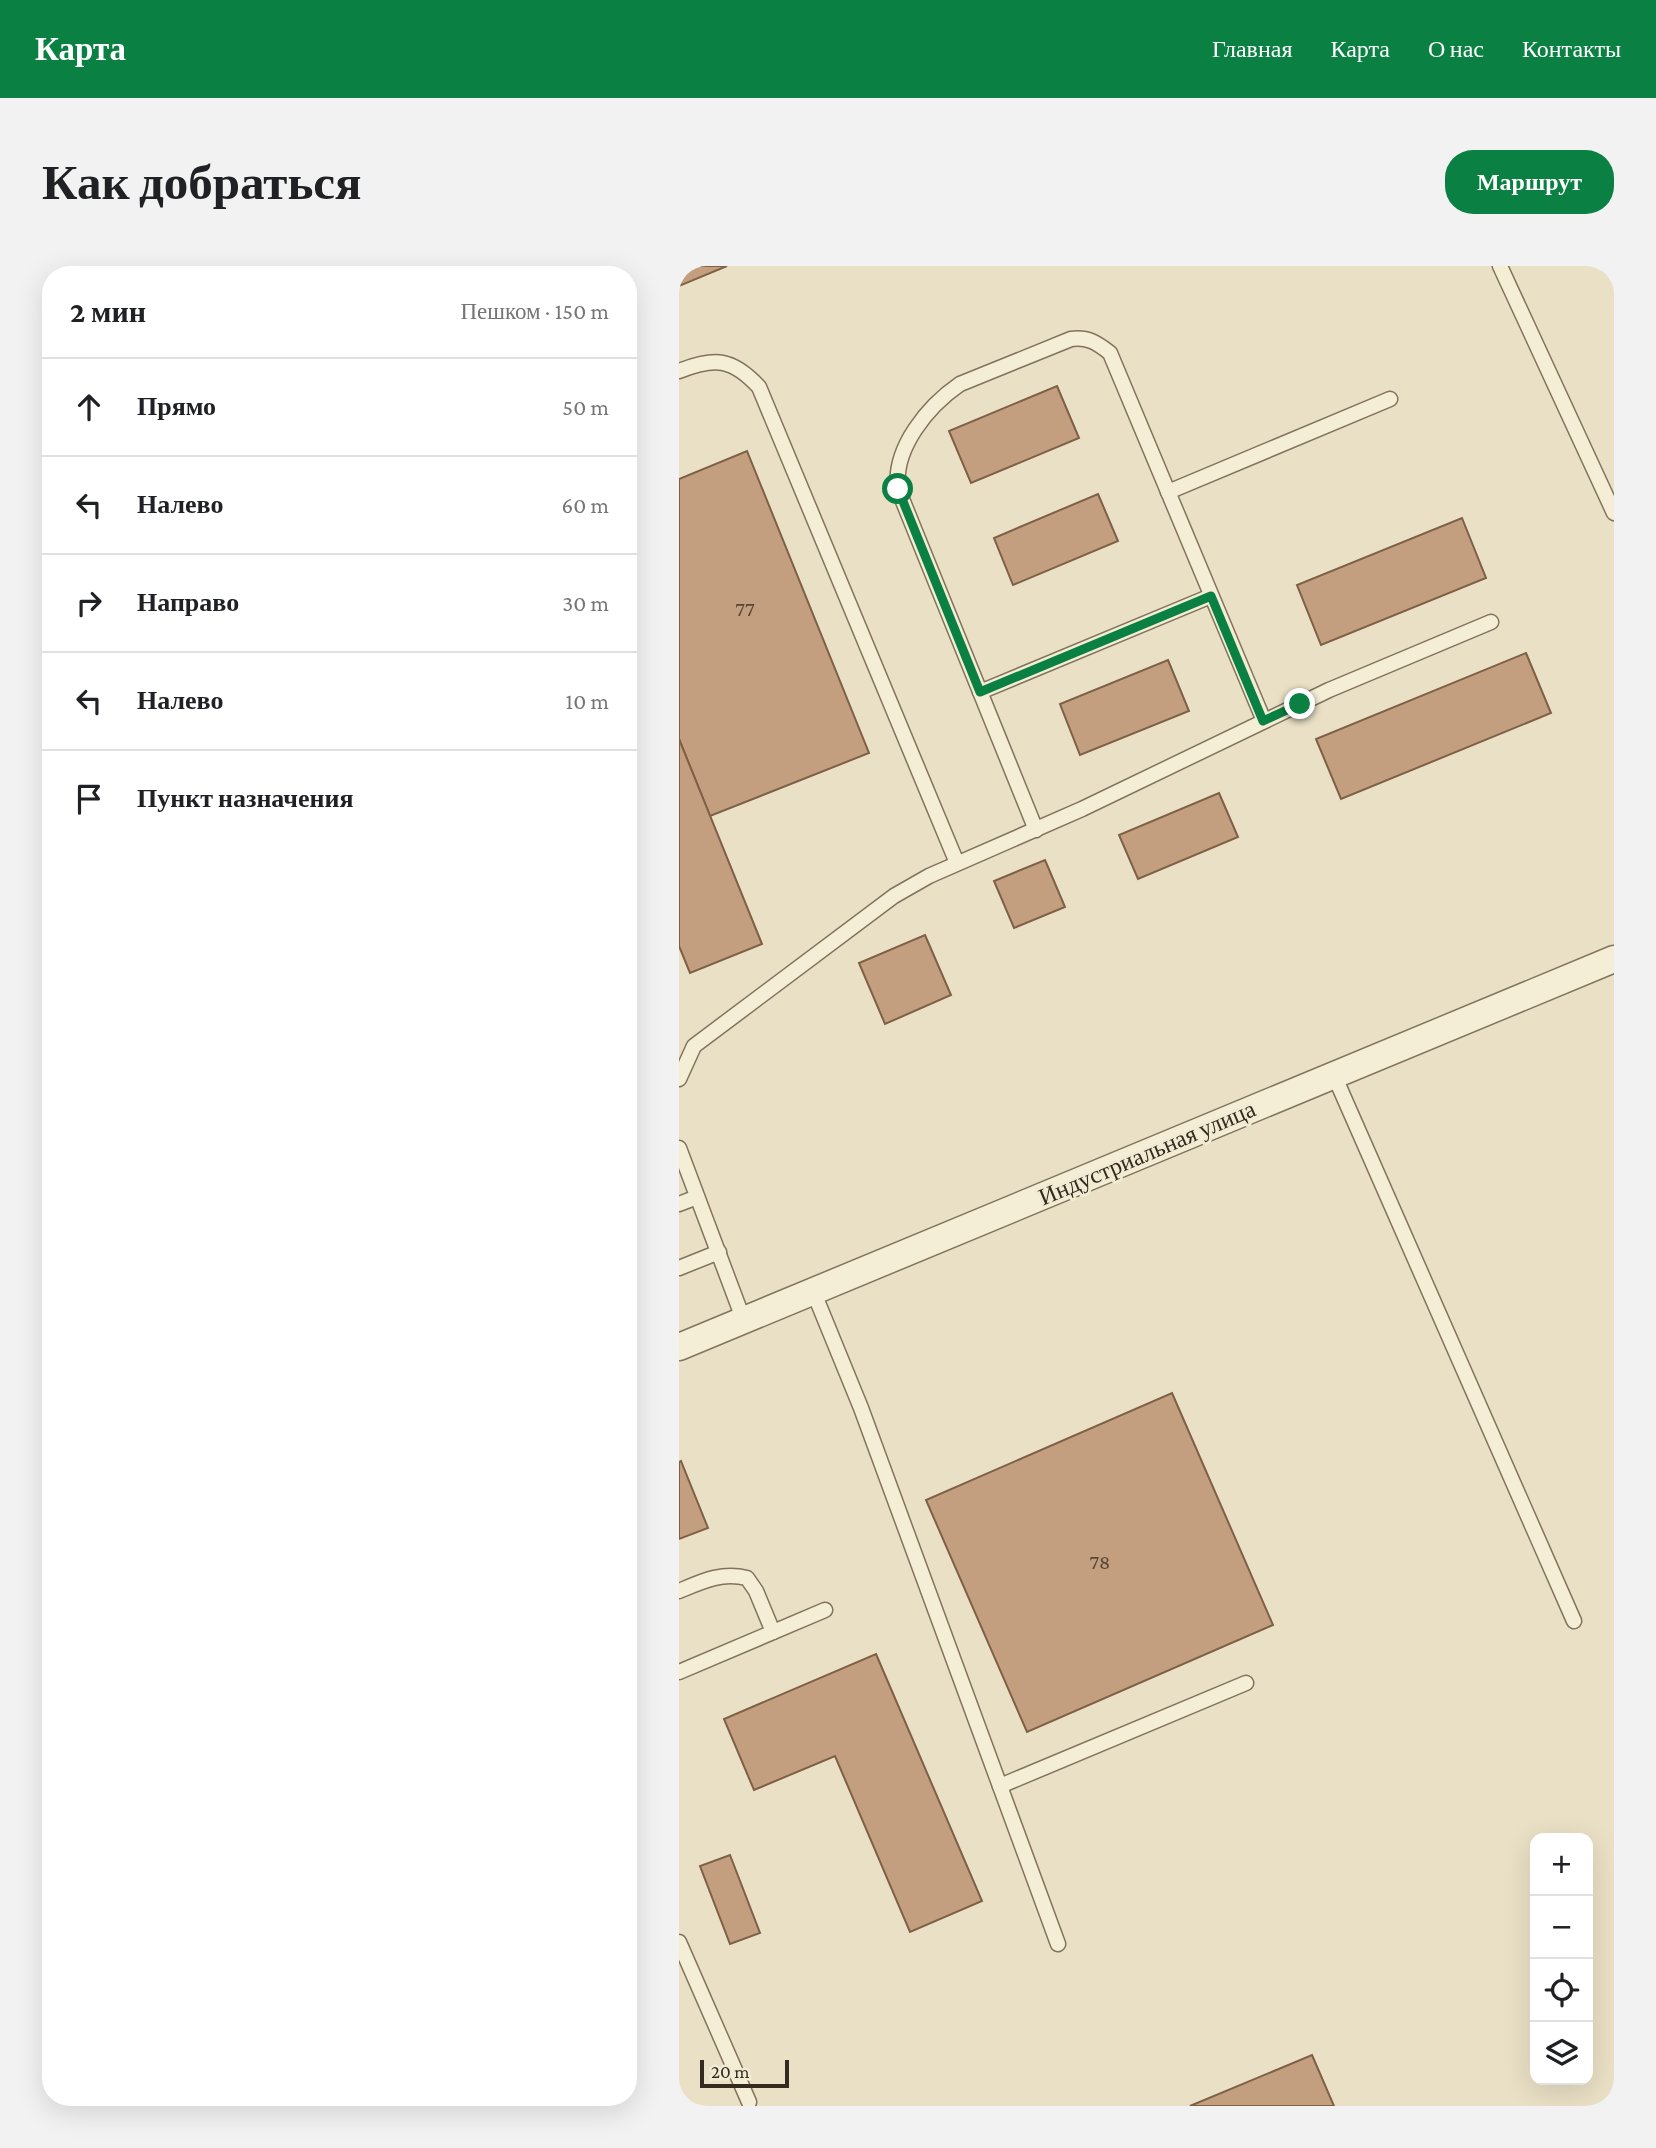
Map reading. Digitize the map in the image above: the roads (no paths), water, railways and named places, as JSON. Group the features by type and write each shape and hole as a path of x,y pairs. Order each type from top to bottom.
{"street":[{"name":"Индустриальная улица","path":"679,1348 1614,959"}],"lane":[{"path":"1500,266 1614,513"},
{"path":"1036,830 898,489 896,472 905,443 946,394 972,378 1071,339 1083,337 1096,341 1110,353 1263,721"},
{"path":"679,371 700,363 724,362 743,369 759,387 957,863"},
{"path":"1168,492 1390,399"},
{"path":"980,692 1211,596"},
{"path":"679,1079 686,1047 894,896 957,863 1036,830 1263,721 1491,622"},
{"path":"1333,1075 1574,1621"},
{"path":"679,1148 744,1321"},
{"path":"679,1204 697,1197"},
{"path":"679,1268 719,1252"},
{"path":"814,1293 861,1408 1058,1944"},
{"path":"679,1591 713,1576 731,1574 747,1578 756,1591 773,1632"},
{"path":"679,1672 825,1610"},
{"path":"1000,1786 1246,1683"},
{"path":"679,1942 749,2102"}]}
